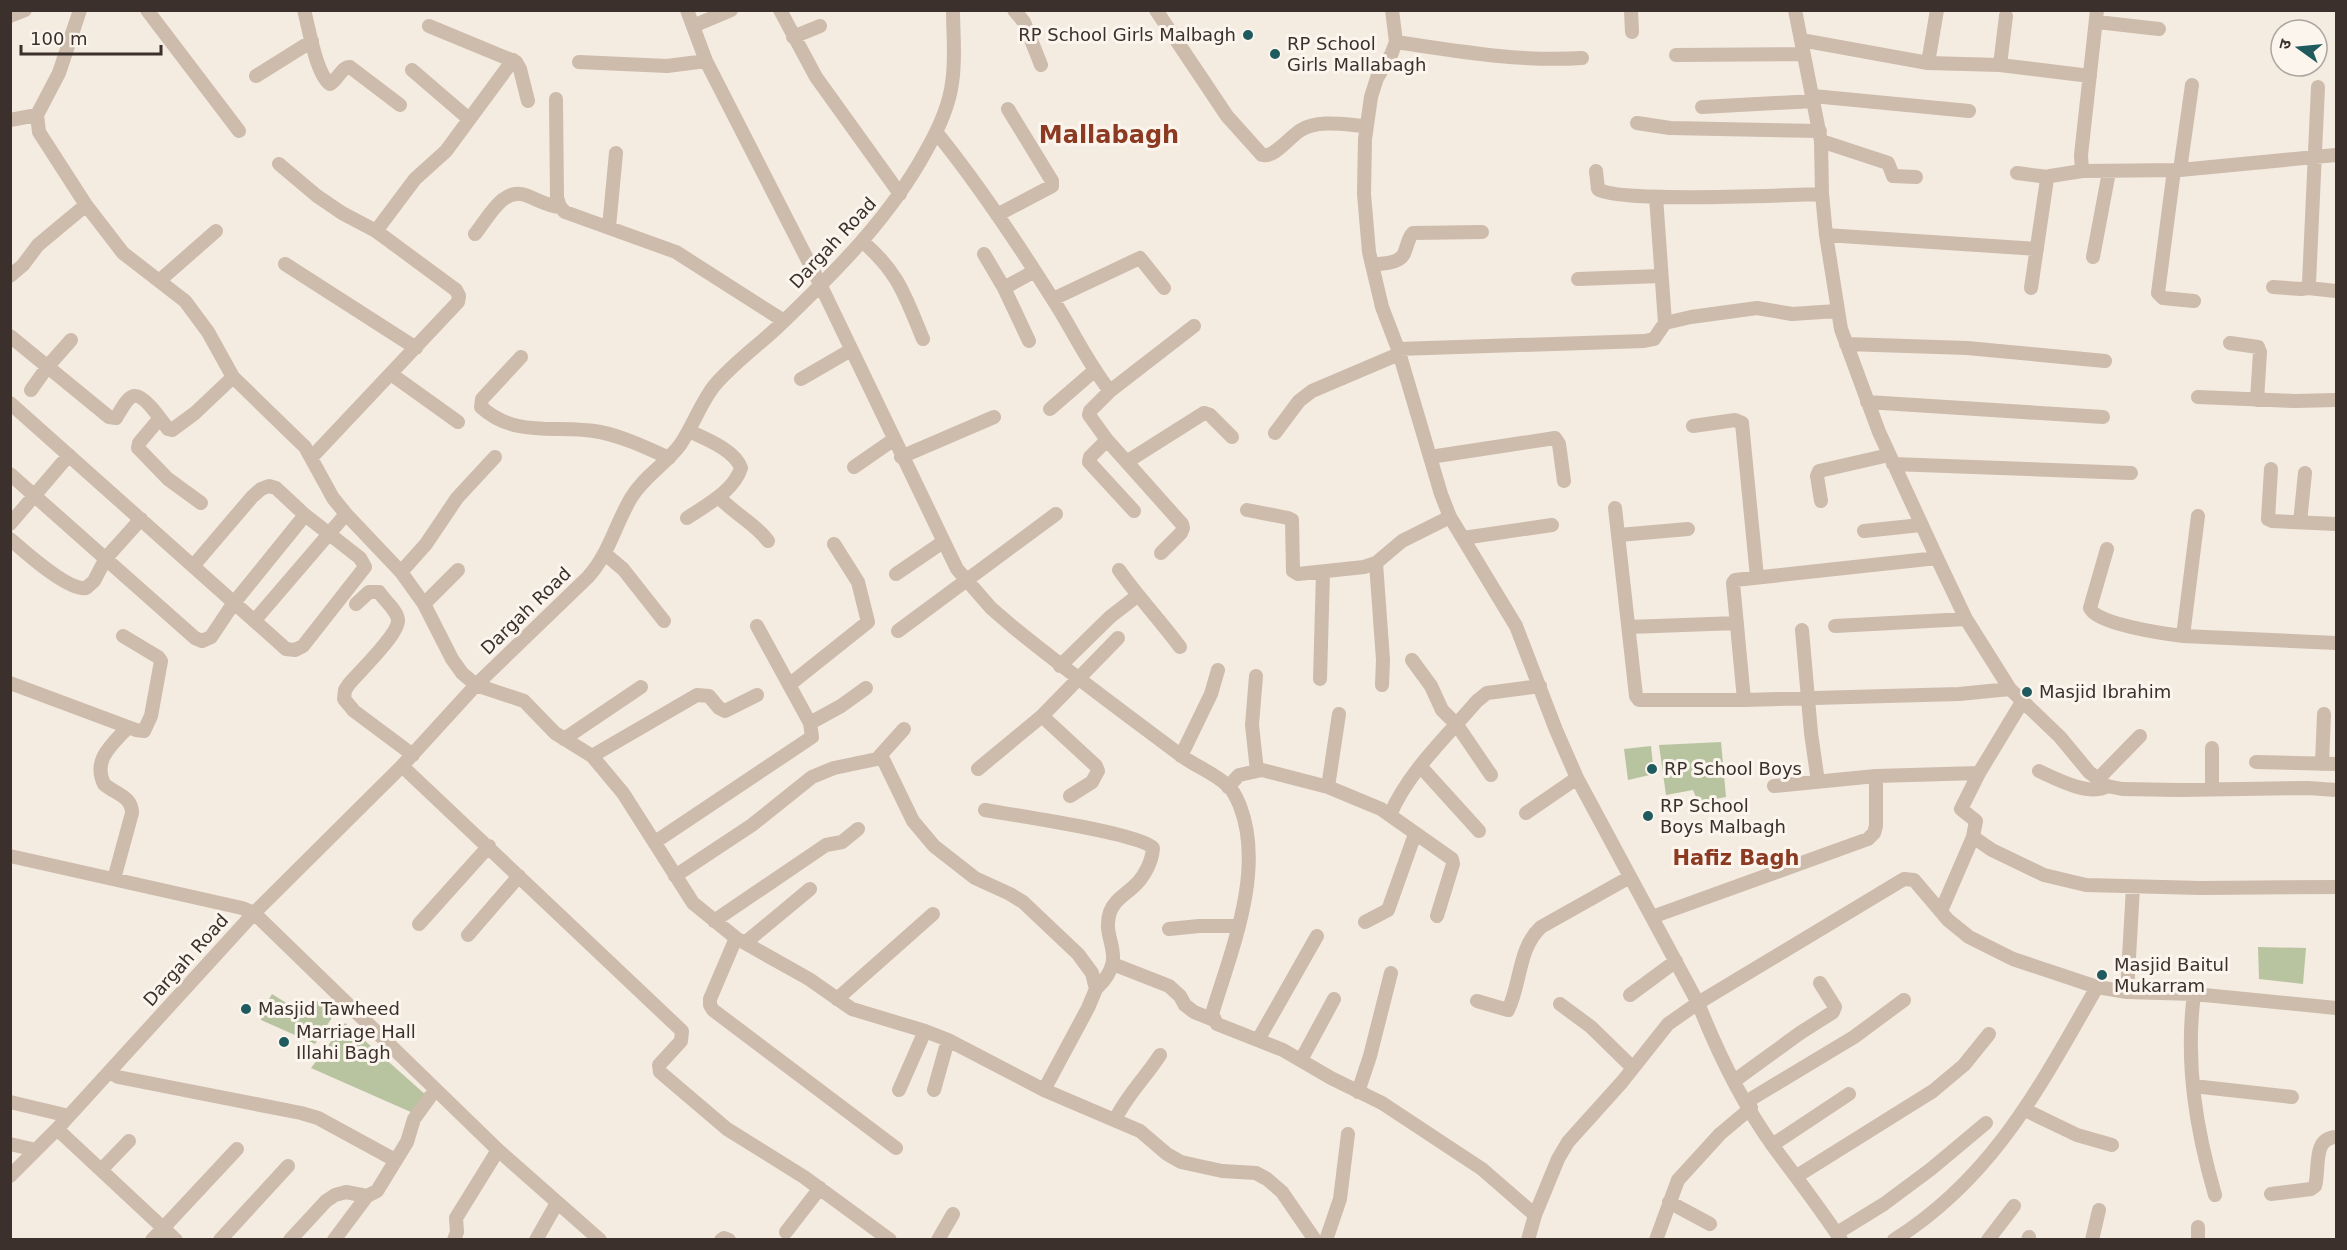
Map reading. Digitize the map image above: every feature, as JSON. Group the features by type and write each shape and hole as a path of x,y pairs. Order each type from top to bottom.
{"street":[{"path":"10,16 25,10"},
{"path":"80,10 59,73 37,115 39,132 86,205 123,254 185,301 196,315 233,377 306,447 333,498 401,572 424,604 452,659 462,673 476,685 524,701 564,739 592,756 617,786 693,903 741,941 809,979 852,1009 948,1040 1044,1090 1140,1131 1167,1154 1181,1162 1222,1171 1256,1173 1282,1192 1316,1239 1340,1199 1348,1134"},
{"path":"147,10 239,131"},
{"path":"304,10 322,75 328,83 334,82 344,69 350,67 400,105"},
{"path":"687,10 706,61 820,284 901,457 957,569 991,608 1060,666 1181,756 1228,786 1241,808 1250,862 1246,895 1212,1014 1214,1020 1217,1024 1301,1060 1382,1103 1467,1158 1535,1215"},
{"path":"693,26 731,10"},
{"path":"780,10 793,37 835,105 900,194"},
{"name":"Dargah Road","path":"10,1176 57,1129 254,913 413,755 476,685 588,577 605,554 626,507 641,484 669,458 689,431 695,416 716,384 784,321 863,242 900,194 936,132 952,85 955,57 953,10"},
{"path":"1014,10 1024,22 1041,65"},
{"path":"1156,10 1227,116 1262,155 1269,155 1300,130 1311,125 1367,126"},
{"path":"1392,10 1396,42 1377,78 1371,97 1367,126 1364,194 1372,265 1382,307 1399,351 1441,494 1450,517 1516,626 1578,778 1698,1003 1712,1038 1734,1081 1772,1145 1839,1236 1932,1169 1986,1123"},
{"path":"1631,10 1632,32"},
{"path":"1795,10 1820,136 1826,235 1837,311 1846,344 1891,460 1921,525 1966,619 2010,689 2047,723 2102,783 2122,789 2308,788 2337,790"},
{"path":"1928,63 1937,10"},
{"path":"2000,65 2006,16"},
{"path":"2082,171 2081,155 2097,16 2159,29"},
{"path":"429,26 513,60 520,69 528,101"},
{"path":"793,37 820,26"},
{"path":"256,76 312,41"},
{"path":"1396,42 1513,58 1547,60 1582,58"},
{"path":"1676,55 1803,47 1928,63 2000,65 2090,76"},
{"path":"376,231 415,179 446,151 513,60"},
{"path":"579,62 668,66 706,61"},
{"path":"412,69 469,119"},
{"path":"2192,85 2158,293 2163,298 2194,301"},
{"path":"2308,288 2311,277 2319,87"},
{"path":"556,99 557,198 560,207"},
{"path":"1702,107 1814,99 1969,111"},
{"path":"997,215 1052,186 1052,181 1008,109"},
{"path":"10,120 37,115"},
{"path":"1637,123 1670,128 1820,136 1888,163 1893,176 1917,177"},
{"path":"936,132 968,172 1033,272 1053,298 1094,371 1110,391"},
{"path":"609,228 616,153"},
{"path":"2017,173 2048,177 2082,171 2177,170 2337,155"},
{"path":"279,164 317,196 342,213 376,231 456,290 459,296 458,302 312,457"},
{"path":"1596,171 1598,189 1603,193 1656,197 1822,194"},
{"path":"2093,257 2109,172"},
{"path":"2031,288 2048,177"},
{"path":"475,234 502,199 512,192 521,193 676,252 784,321"},
{"path":"1275,433 1299,401 1312,391 1399,351 1650,341 1654,339 1665,323 1656,197"},
{"path":"10,276 23,265 38,245 86,205"},
{"path":"159,281 216,231"},
{"path":"1372,265 1400,259 1404,256 1408,240 1413,233 1482,232"},
{"path":"1826,235 2037,249"},
{"path":"863,242 890,267 923,339"},
{"path":"984,254 1004,288 1029,341"},
{"path":"1053,298 1135,258 1143,260 1164,288"},
{"path":"285,264 416,348"},
{"path":"1004,288 1033,272"},
{"path":"1578,279 1660,276"},
{"path":"2273,287 2337,291"},
{"path":"1665,323 1748,309 1766,308 1792,314 1837,311"},
{"path":"1161,553 1183,528 1128,461 1107,440 1089,415 1090,411 1110,391 1194,326"},
{"path":"10,336 109,417 116,418 131,397 136,395 143,398 168,429 177,428 233,377"},
{"path":"31,390 71,340"},
{"path":"2230,343 2258,347 2260,352 2257,400"},
{"path":"1846,344 1967,348 2105,361"},
{"path":"801,379 851,350"},
{"path":"521,357 482,399 482,407 497,419 528,429 599,432 628,440 669,458"},
{"path":"1050,409 1094,371"},
{"path":"391,374 458,422"},
{"path":"2198,397 2337,400"},
{"path":"1867,402 2103,417"},
{"path":"10,403 286,649 295,650 303,646 365,567 360,558 304,515 276,488 269,486 261,489 194,565"},
{"path":"1128,461 1204,413 1210,415 1232,437"},
{"path":"901,457 994,417"},
{"path":"160,418 139,443 138,448 168,479 201,503"},
{"path":"1693,426 1735,420 1742,423 1757,577"},
{"path":"687,518 719,497 738,477 741,468 735,458 689,431"},
{"path":"1430,457 1555,438 1559,444 1564,481"},
{"path":"854,467 893,440"},
{"path":"1107,440 1090,457 1089,462 1134,510"},
{"path":"10,524 69,455"},
{"path":"401,572 426,544 457,498 495,457"},
{"path":"1821,501 1817,476 1819,471 1891,460 2131,473"},
{"path":"2271,469 2268,519 2337,524"},
{"path":"2300,522 2305,473"},
{"path":"10,474 195,638 202,641 211,637 233,604 304,515"},
{"path":"719,497 730,510 761,530 768,541"},
{"path":"1615,508 1636,696 1639,700 1744,700 1959,694 2010,689"},
{"path":"1247,510 1290,518 1293,524 1293,571 1298,574 1323,573 1376,563 1402,541 1450,517"},
{"path":"255,620 346,514"},
{"path":"898,631 1056,514"},
{"path":"2183,636 2198,516"},
{"path":"10,539 26,553 80,589 86,588 94,581 106,558 141,519"},
{"path":"1463,538 1552,525"},
{"path":"1864,531 1921,525"},
{"path":"1619,535 1689,530"},
{"path":"896,574 943,542"},
{"path":"789,685 868,622 858,582 834,544"},
{"path":"2107,549 2090,608 2091,612 2117,623 2183,636 2337,643"},
{"path":"605,554 623,569 664,621"},
{"path":"1744,700 1733,583 1738,579 1937,558"},
{"path":"1376,563 1383,660 1382,685"},
{"path":"424,604 458,570"},
{"path":"1119,570 1137,596 1156,614 1180,647"},
{"path":"1320,679 1323,573"},
{"path":"356,604 369,592 379,592 396,614 397,624 390,636 349,684 345,690 344,699 354,711 413,755"},
{"path":"1060,666 1110,617 1137,596"},
{"path":"1835,626 1966,619"},
{"path":"1629,627 1737,623"},
{"path":"655,842 810,739 812,734 810,723 757,626"},
{"path":"1802,630 1818,782"},
{"path":"10,683 128,727 140,731 146,729 161,661 123,636"},
{"path":"978,769 1042,716 1118,638"},
{"path":"1412,660 1431,686 1442,710 1457,725 1491,775"},
{"path":"1181,756 1211,694 1218,670"},
{"path":"1256,676 1252,725 1257,771"},
{"path":"564,739 641,687"},
{"path":"1390,815 1396,800 1421,767 1487,693 1540,687"},
{"path":"810,723 841,706 866,688"},
{"path":"592,756 697,695 709,696 719,708 725,711 757,695"},
{"path":"1941,911 1973,837 1976,821 1961,809 1978,773 2022,702"},
{"path":"1328,787 1339,714"},
{"path":"2256,762 2329,764 2324,714"},
{"path":"1042,716 1096,766 1098,771 1092,782 1070,796"},
{"path":"114,879 132,813 132,805 129,800 104,784 100,765 105,753 128,727"},
{"path":"675,876 752,825 812,777 834,768 873,760 881,755 904,729"},
{"path":"2039,771 2097,791 2140,736"},
{"path":"2212,748 2212,789"},
{"path":"881,755 913,821 934,846 975,878 1023,902 1078,954 1092,973 1096,989"},
{"path":"402,766 682,1031 681,1041 660,1065 660,1072 726,1129 820,1188 890,1239"},
{"path":"1421,767 1479,831"},
{"path":"1228,786 1239,775 1257,771 1328,787 1390,815 1452,859 1453,864 1437,916"},
{"path":"1774,786 1876,776 1978,773"},
{"path":"1652,917 1868,839 1874,833 1876,826 1876,776"},
{"path":"1526,813 1578,778"},
{"path":"985,810 1092,830 1143,842 1153,848 1152,856 1139,880 1114,904 1109,915 1113,964 1111,972 1096,989 1044,1090"},
{"path":"714,921 826,845 842,842 858,829"},
{"path":"1365,922 1388,910 1415,834"},
{"path":"1973,837 1992,850 2044,874 2086,885 2337,887"},
{"path":"418,924 489,846"},
{"path":"10,856 242,908 254,913 498,1150 600,1239"},
{"path":"468,935 519,876"},
{"path":"1477,1001 1508,1010 1526,951 1534,933 1630,877"},
{"path":"1528,1239 1535,1215 1558,1159 1568,1142 1668,1024 1698,1003 1904,879 1914,880 1941,911 1969,937 1995,952 2097,987 2127,992 2194,994 2337,1008"},
{"path":"2127,992 2133,886"},
{"path":"810,889 741,941 710,999 710,1005 713,1010 896,1148"},
{"path":"837,999 933,914"},
{"path":"1169,929 1238,926"},
{"path":"1258,1040 1317,936"},
{"path":"1630,994 1676,961"},
{"path":"1113,964 1169,986 1194,1012 1214,1020"},
{"path":"1358,1092 1370,1056 1391,973"},
{"path":"1734,1081 1833,1012 1835,1007 1820,983"},
{"path":"1894,1239 1945,1204 1986,1160 2025,1110 2097,987"},
{"path":"2194,994 2191,1033 2193,1086 2198,1132 2215,1195"},
{"path":"1301,1060 1334,999"},
{"path":"1656,1239 1678,1180 1748,1105 1854,1037 1904,1000"},
{"path":"1560,1004 1591,1027 1633,1068"},
{"path":"899,1090 925,1031"},
{"path":"1797,1176 1933,1091 1964,1065 1989,1034"},
{"path":"934,1090 948,1040"},
{"path":"1115,1120 1123,1103 1160,1055"},
{"path":"109,1072 118,1077 318,1118 395,1160"},
{"path":"2193,1086 2292,1097"},
{"path":"334,1239 367,1196 377,1191 407,1142 414,1119 435,1089"},
{"path":"1772,1145 1849,1094"},
{"path":"10,1102 69,1116"},
{"path":"2025,1110 2077,1135 2112,1145"},
{"path":"57,1129 176,1239"},
{"path":"2271,1194 2311,1189 2315,1186 2320,1148 2323,1142 2330,1137 2337,1137"},
{"path":"101,1170 129,1142"},
{"path":"10,1144 36,1150"},
{"path":"152,1239 237,1149"},
{"path":"454,1239 457,1232 456,1218 498,1150"},
{"path":"220,1239 288,1167"},
{"path":"786,1232 820,1188"},
{"path":"290,1239 335,1195 346,1192 367,1196"},
{"path":"1669,1202 1710,1224"},
{"path":"536,1239 558,1203"},
{"path":"1988,1239 2014,1206"},
{"path":"2092,1239 2099,1209"},
{"path":"938,1239 953,1214"},
{"path":"721,1239 729,1239"}],"green space":[{"path":"1721,742 1726,797 1698,802 1693,790 1666,795 1659,745"},
{"path":"1651,746 1654,774 1628,780 1624,749"},
{"path":"2258,947 2306,948 2303,984 2259,979"},
{"path":"272,994 291,1006 304,1009 320,1000 335,1013 315,1044 261,1020"},
{"path":"345,1023 427,1096 413,1113 311,1068"}],"place":[{"name":"RP School Girls Malbagh","path":"1248,35"},
{"name":"RP School Girls Mallabagh","path":"1275,54"},
{"name":"Masjid Ibrahim","path":"2027,692"},
{"name":"RP School Boys","path":"1652,769"},
{"name":"RP School Boys Malbagh","path":"1648,816"},
{"name":"Masjid Baitul Mukarram","path":"2102,975"},
{"name":"Masjid Tawheed","path":"246,1009"},
{"name":"Marriage Hall Illahi Bagh","path":"284,1042"}],"district":[{"name":"Mallabagh","path":"1109,135"},
{"name":"Hafiz Bagh","path":"1736,858"}]}
